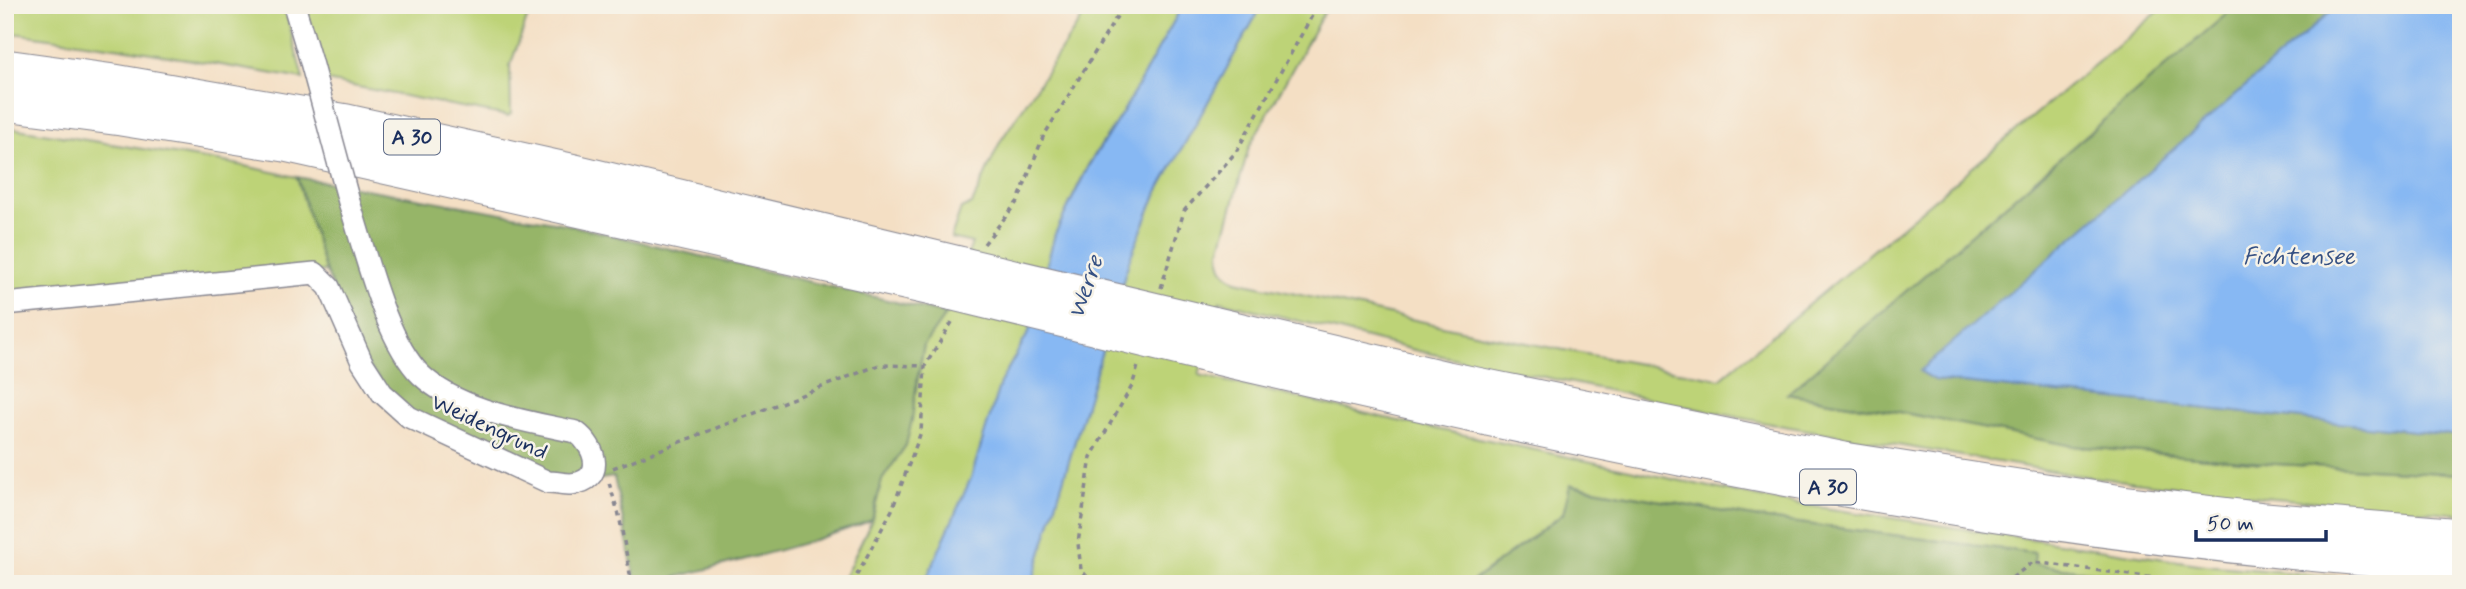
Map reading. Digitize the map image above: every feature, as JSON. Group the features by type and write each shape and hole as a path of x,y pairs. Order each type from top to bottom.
{"highway":[{"name":"A 30","path":"5,68 114,83 347,123 602,179 959,279 1208,339 1458,412 1835,488 1972,511 2227,545 2461,564"},
{"name":"A 30","path":"5,102 285,143 959,279"},
{"name":"A 30","path":"1208,339 1447,380 1844,461 2122,504 2265,521 2461,537"}],"street":[{"name":"Weidengrund","path":"5,304 315,273 329,287 362,362 382,393 409,417 548,482 572,484 599,472 595,456 584,438 576,432 491,412 446,393 420,374 402,349 388,319 349,202 295,5"}],"path":[{"path":"1018,201 1043,137 1124,5"},
{"path":"1236,152 1318,5"},
{"path":"632,584 619,515 599,472 879,365 925,366 921,432 892,510 852,584"},
{"path":"2004,584 2033,562 2199,584"},
{"path":"1185,584 1228,581 1240,584"}],"green space":[{"path":"5,5 284,5 303,79 122,48 5,32"},
{"path":"305,5 532,5 510,66 511,114 508,116 326,81"},
{"path":"1091,5 1183,5 1124,110 1088,165 1055,234 1029,332 1000,383 971,478 924,584 841,584 872,520 882,480 906,445 924,345 946,314 972,243 951,238 961,209 972,204 1000,142"},
{"path":"1262,5 1328,5 1249,147 1220,251 1221,265 1228,275 1236,281 1484,335 1720,379 2166,5 2237,5 1787,394 1899,412 2073,446 2275,464 2461,474 2461,514 2262,497 2075,475 1766,423 1418,351 1220,301 1199,375 1394,420 1771,500 2205,565 2419,584 2178,584 2034,564 2034,553 1759,518 1571,485 1563,514 1469,584 1032,584 1130,258 1155,197"},
{"path":"2237,5 2338,5 1921,372 1935,380 2461,436 2461,474 2275,464 2073,446 1899,412 1787,394"},
{"path":"5,127 230,163 297,177 326,271 5,300"},
{"path":"297,177 565,224 946,314 924,345 906,445 882,480 872,520 762,555 649,584 636,584 614,477 593,480 549,476 410,416 365,363 324,267"},
{"path":"1570,485 1759,518 2035,553 2034,564 2178,584 1469,584 1563,514"}],"water":[{"name":"Werre","path":"1183,5 1262,5 1155,197 1130,258 1032,584 924,584 971,478 1000,383 1029,332 1055,234 1089,165 1124,110"},
{"name":"Fichtensee","path":"2338,5 2461,5 2461,436 1935,380 1920,371"}]}
